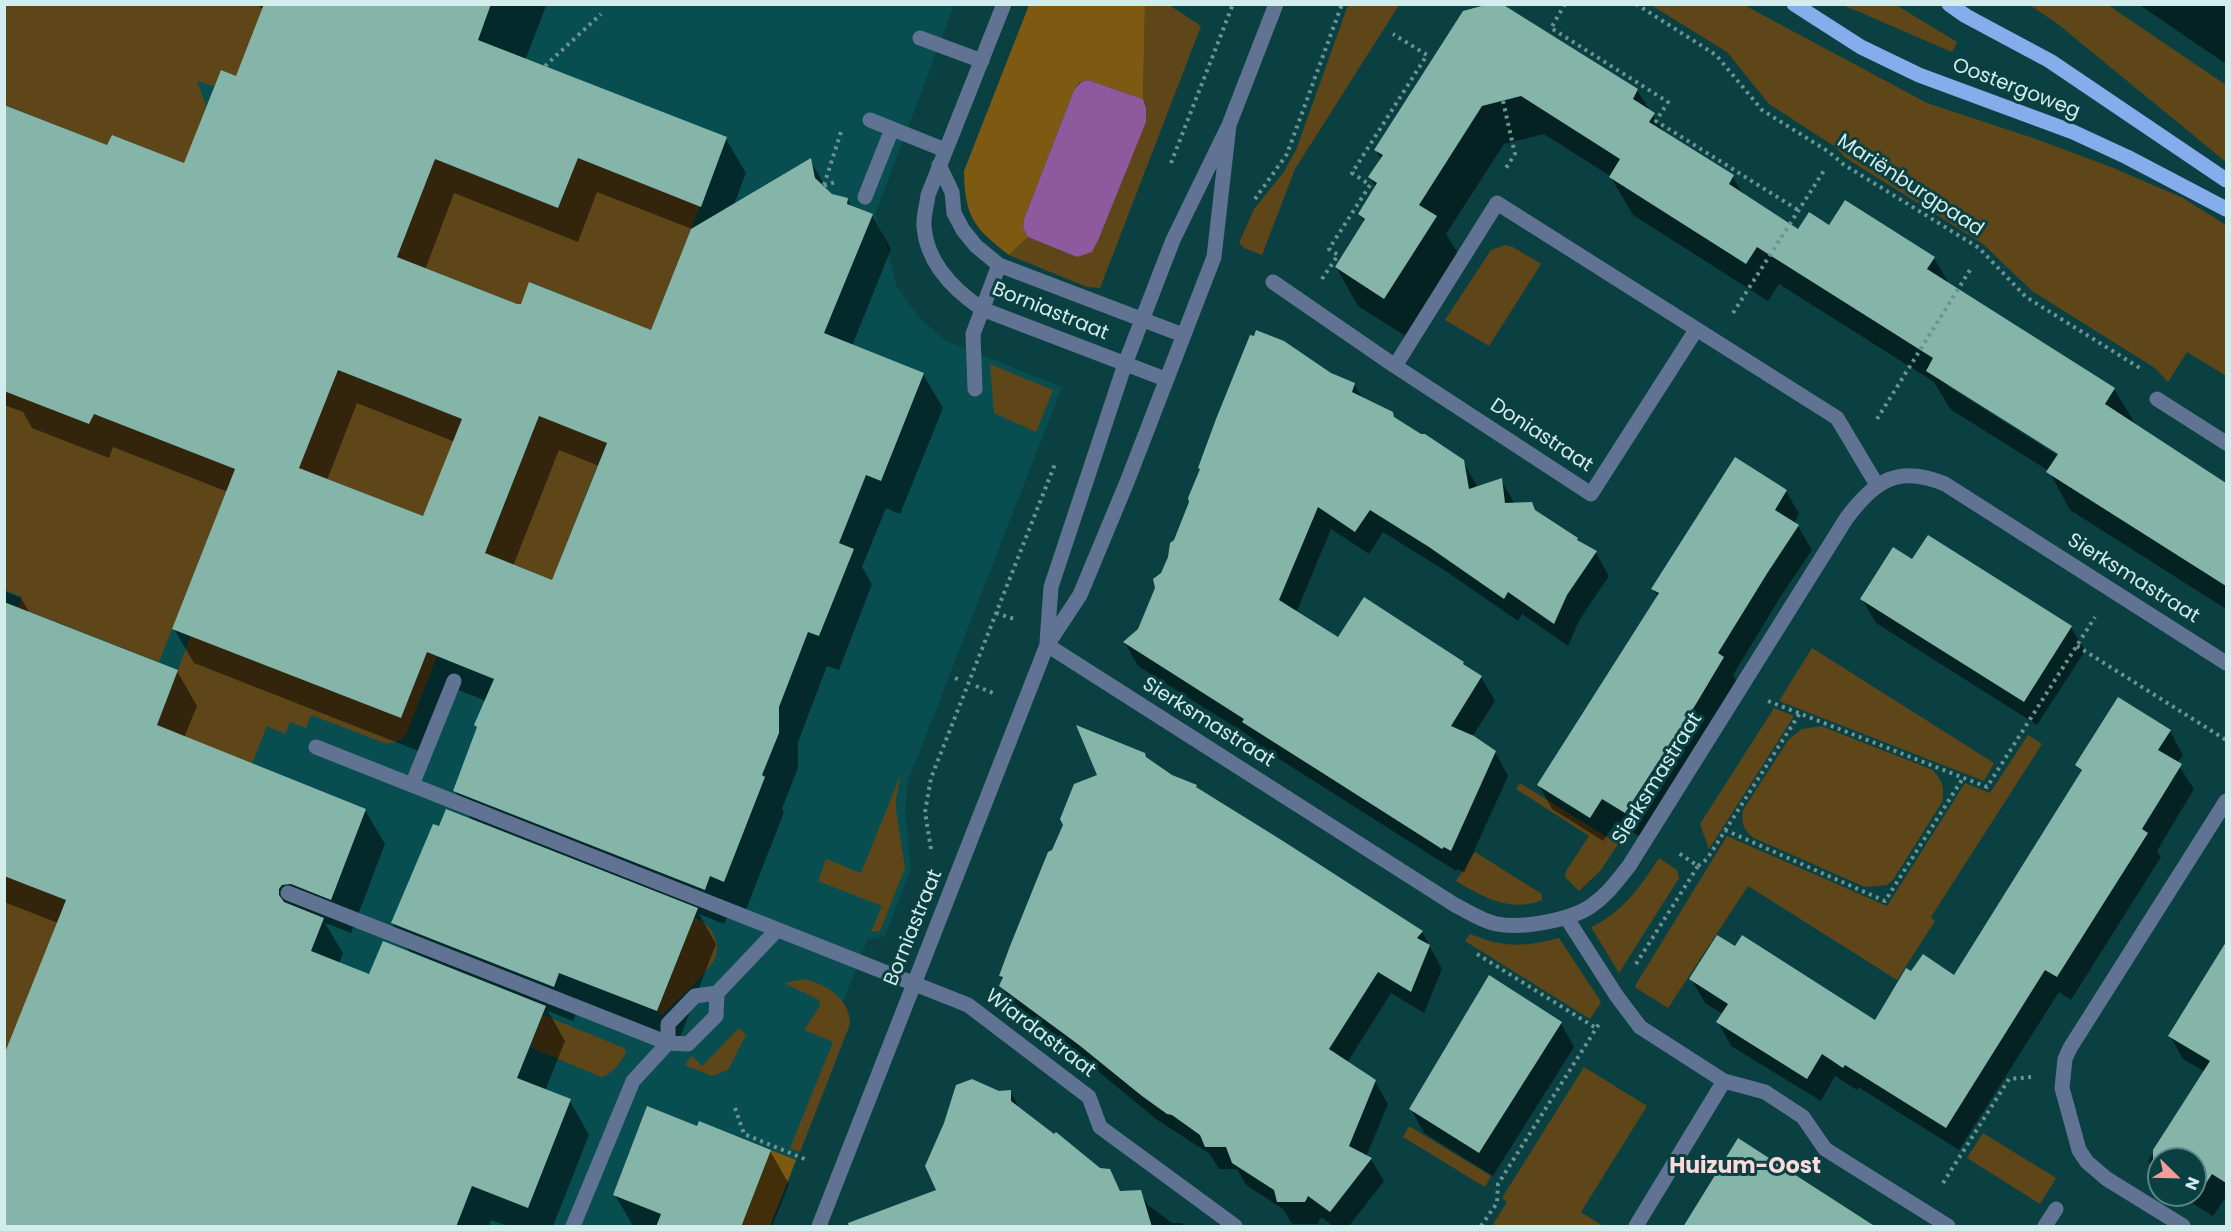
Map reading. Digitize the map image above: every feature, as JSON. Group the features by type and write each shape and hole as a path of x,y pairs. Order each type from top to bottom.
{"main road":[{"name":"Oostergoweg","path":"1794,4 1861,48 1919,75 2073,132 2127,157 2226,209"},
{"name":"Oostergoweg","path":"1949,4 1966,16 2050,61 2226,180"}],"street":[{"name":"Borniastraat","path":"1004,4 928,195 924,226 930,250 946,278 963,296 982,309 1165,379"},
{"name":"Borniastraat","path":"1047,645 1051,587 1141,319 1173,240 1229,125 1276,4"},
{"path":"920,38 982,61"},
{"path":"870,120 945,150"},
{"name":"Borniastraat","path":"819,1227 1047,645 1080,595 1127,482 1214,257 1229,125"},
{"path":"865,197 892,129"},
{"name":"Borniastraat","path":"939,165 952,192 954,213 963,230 976,246 999,265 1183,335"},
{"path":"1395,366 1497,203 1837,418 1877,485"},
{"path":"975,389 973,334 999,265"},
{"name":"Doniastraat","path":"1273,282 1395,366 1591,494 1696,330"},
{"path":"2157,399 2226,443"},
{"name":"Sierksmastraat","path":"1047,645 1455,904 1483,919 1511,926 1566,917 1589,907 1610,890 1629,866 1846,519 1862,498 1877,485 1893,477 1911,475 1928,477 1945,484 2226,663"},
{"path":"412,785 454,681"},
{"name":"Wiardastraat","path":"316,747 776,931 968,1005 1089,1097 1100,1127 1235,1227"},
{"path":"2183,1227 2107,1179 2087,1162 2079,1150 2062,1088 2062,1073 2070,1048 2226,801"},
{"path":"288,893 668,1043 688,1044 716,1016 717,993"},
{"path":"1566,917 1616,995 1640,1027 1724,1082 1765,1092 1803,1117 1825,1149 1948,1227"},
{"path":"573,1227 633,1081 668,1043 668,1024 695,996 717,993 776,931"},
{"path":"1636,1227 1724,1082"},
{"path":"2045,1227 2056,1209"}],"path":[{"path":"1254,201 1287,154 1342,4"},
{"path":"1565,4 1551,28 1668,102 1656,121 1798,210"},
{"name":"Mariënburgpaad","path":"1636,4 1716,55 1762,110 1829,152 1842,164 1979,248 2026,297 2150,375 2157,399"},
{"path":"544,66 601,14"},
{"path":"1306,304 1338,255 1329,249 1370,185 1352,173 1427,56 1393,34"},
{"path":"1497,203 1498,178 1515,154 1503,101"},
{"path":"824,186 842,131"},
{"path":"1715,342 1825,169"},
{"path":"1857,451 1970,270"},
{"path":"1742,685 1768,701 1987,787 2112,590"},
{"path":"2076,646 2226,741"},
{"path":"976,686 996,694 994,697"},
{"path":"1698,866 1707,859 1800,714"},
{"path":"1725,830 1885,901 1964,778"},
{"path":"1469,950 1596,1028"},
{"path":"1924,1212 2009,1079 2062,1073"},
{"path":"735,1108 744,1134 807,1160"}],"shaded area":[{"path":"4,5 319,5 236,76 221,70 214,86 197,81 206,106 195,137 232,182 112,135 107,145 5,105"},
{"path":"5,5 954,5 875,215 886,244 896,285 920,319 947,341 1062,387 908,781 905,809 911,869 885,936 867,940 843,1002 850,1018 850,1025 771,1226 5,1226"},
{"path":"1029,5 1145,5 1143,99 1088,80 1080,82 1074,90 1024,219 1023,228 1028,237 1009,255 987,237 973,220 966,200 964,171"},
{"path":"1145,5 1169,5 1201,26 1100,288 1087,287 1009,255 1028,237 1077,257 1146,108 1143,99"},
{"path":"1348,5 1399,5 1295,169 1262,255 1244,248 1239,243 1254,209 1283,173 1296,150"},
{"path":"1651,5 1744,5 1927,103 2111,167 2183,198 2226,225 2226,376 2187,352 2168,382 2155,368 2032,291 1983,244 1846,158 1834,146 1769,104 1727,52"},
{"path":"1843,5 1896,5 1957,42 1952,52"},
{"path":"2030,5 2108,5 2226,85 2226,162 2059,25"},
{"path":"1088,80 1143,99 1146,108 1146,122 1092,252 1077,257 1028,237 1023,228 1024,219 1074,90 1081,82"},
{"path":"578,158 700,206 552,580 480,551 491,539 539,416 556,422 600,310 530,282 521,304 517,304 397,257 434,159 558,208"},
{"path":"1505,245 1513,247 1541,264 1489,346 1445,320 1491,250"},
{"path":"319,363 471,422 423,516 281,461"},
{"path":"990,364 1053,390 1036,432 994,413"},
{"path":"4,379 11,393 89,424 94,414 235,469 159,662 18,607 22,597 5,590"},
{"path":"191,636 401,718 427,652 437,656 406,735 395,742 382,742 311,715 306,728 290,722 285,734 267,726 252,763 144,757"},
{"path":"1812,648 1994,763 1984,781 1779,701"},
{"path":"1774,708 1794,716 1709,849 1700,824"},
{"path":"1821,726 1933,770 1941,781 1942,802 1893,880 1887,885 1865,887 1754,838 1744,826 1743,810 1789,739 1802,729"},
{"path":"2028,735 2042,744 1931,917 1935,921 1897,980 1748,886 1668,1008 1636,988 1635,986 1727,836 1887,906 1965,783 1990,793"},
{"path":"901,774 896,810 905,868 880,931 871,932 882,906 818,881 826,859 861,873"},
{"path":"1520,783 1618,844 1601,870 1579,891 1565,877 1566,871 1589,836 1516,789"},
{"path":"1475,852 1542,894 1542,900 1530,904 1508,904 1476,893 1456,881"},
{"path":"1659,858 1677,870 1679,878 1619,973 1591,927 1621,906 1638,888"},
{"path":"5,876 66,900 5,1055"},
{"path":"603,882 700,920 709,927 715,937 717,948 711,965 662,1015 657,1013 688,933"},
{"path":"1470,934 1493,942 1514,945 1559,938 1601,1002 1590,1019 1465,941"},
{"path":"805,979 829,989 842,1000 849,1015 850,1024 800,1152 790,1148 833,1042 804,1030 820,1006 819,1000 784,983"},
{"path":"543,1015 624,1048 626,1051 613,1071 601,1077 530,1047"},
{"path":"739,1028 746,1035 728,1070 712,1076 685,1065 692,1056 702,1066"},
{"path":"1584,1067 1647,1106 1581,1212 1603,1226 1492,1226 1507,1202 1502,1198"},
{"path":"1409,1126 1491,1176 1485,1187 1403,1137"},
{"path":"1983,1133 2056,1178 2040,1204 1967,1158"},
{"path":"771,1150 796,1160 770,1226 740,1226"}],"building":[{"path":"264,4 491,4 478,40 727,137 701,207 578,158 558,208 435,159 397,257 517,304 521,304 529,282 651,330 691,229 811,158 815,178 832,194 848,198 847,204 873,214 824,333 924,373 881,481 866,475 839,543 854,549 819,636 808,632 779,707 779,733 762,775 765,777 724,882 710,876 705,890 453,791 477,727 474,725 494,679 427,652 401,718 172,629 235,469 94,414 89,424 4,391 4,105 107,145 112,135 184,163 221,70 236,76","holes":["338,370 462,419 423,516 299,468","539,416 607,443 552,580 485,553"]},
{"path":"1489,4 1502,4 1638,89 1633,99 1655,113 1649,122 1734,175 1729,184 1798,229 1809,212 1829,225 1845,200 1935,257 1927,269 2115,388 2105,404 2226,483 2226,586 2046,472 2058,454 1926,371 1933,358 1757,247 1746,264 1609,177 1620,159 1521,96 1482,106 1419,205 1437,216 1384,299 1335,267 1365,219 1358,214 1377,183 1368,177 1383,155 1374,150 1463,11"},
{"path":"1256,330 1284,341 1331,373 1355,383 1352,392 1393,412 1394,417 1464,460 1469,489 1502,478 1505,503 1532,502 1535,510 1578,538 1577,540 1597,551 1567,595 1554,624 1508,592 1504,599 1429,547 1370,510 1355,532 1318,507 1279,600 1338,637 1364,597 1482,676 1451,726 1474,736 1496,751 1451,851 1444,847 1442,849 1242,722 1244,719 1123,642 1138,629 1155,588 1153,579 1161,573 1168,557 1170,543 1174,540 1189,502 1188,498 1216,419 1250,335 1254,336"},
{"path":"1735,457 1787,490 1775,510 1799,525 1718,653 1724,657 1696,704 1625,813 1602,799 1590,818 1537,785 1659,593 1651,589"},
{"path":"1928,535 2072,626 2024,702 1860,599 1893,547 1912,559"},
{"path":"4,602 178,670 157,725 366,809 331,900 291,884 282,885 279,889 279,895 284,902 324,918 311,951 369,974 383,941 546,1006 517,1078 571,1099 528,1208 472,1186 456,1227 4,1227 4,1055 66,900 4,876"},
{"path":"2118,697 2171,730 2158,750 2182,764 2142,829 2148,833 2057,977 2045,970 1946,1128 1845,1065 1843,1068 1822,1054 1807,1079 1716,1022 1728,1004 1689,979 1717,935 1735,946 1742,935 1875,1020 1906,968 1911,971 1923,954 1954,975 2082,770 2075,765"},
{"path":"1076,725 1145,753 1146,757 1172,775 1197,785 1196,787 1423,931 1417,938 1430,945 1411,992 1378,972 1329,1049 1376,1080 1349,1146 1372,1158 1330,1212 1308,1196 1305,1202 1277,1202 1274,1190 1232,1163 1226,1147 1205,1147 1200,1135 1142,1096 1079,1045 999,986 1003,977 999,976 1010,946 1048,852 1052,850 1063,825 1060,819 1074,784 1097,775"},
{"path":"446,809 698,908 657,1011 559,973 554,987 391,923 433,824 439,826"},
{"path":"2226,942 2226,1183 2212,1174 2207,1182 2207,1147 2155,1147 2210,1061 2168,1036"},
{"path":"1489,975 1562,1022 1479,1153 1409,1109"},
{"path":"972,1079 999,1091 1011,1090 1011,1101 1054,1134 1056,1132 1100,1168 1110,1169 1120,1191 1141,1190 1152,1227 849,1227 848,1223 936,1190 925,1166 944,1123 956,1085"},
{"path":"647,1106 697,1126 699,1121 771,1150 741,1227 656,1227 661,1214 613,1195"},
{"path":"1738,1138 1876,1227 1683,1227"}],"district":[{"name":"Huizum-Oost","path":"1745,1167"}]}
